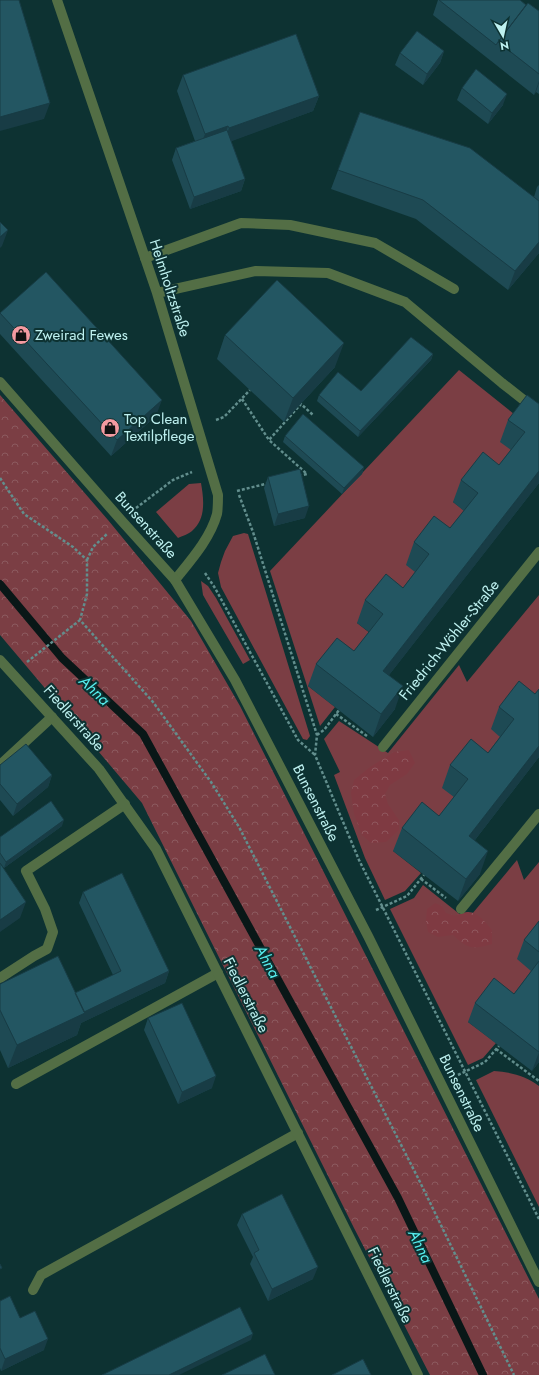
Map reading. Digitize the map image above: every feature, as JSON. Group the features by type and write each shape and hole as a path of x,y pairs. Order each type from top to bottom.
{"street":[{"name":"Helmholtzstraße","path":"57,0 157,293 218,495 217,513 212,527 202,545 175,580"},
{"path":"145,258 241,223 290,225 375,243 454,289"},
{"path":"157,293 256,271 328,273 405,302 539,412"},
{"name":"Bunsenstraße","path":"0,382 175,580 235,680 358,918 539,1282"},
{"name":"Friedrich-Wöhler-Straße","path":"383,747 539,552"},
{"name":"Fiedlerstraße","path":"0,660 99,768 156,849 418,1375"},
{"path":"0,765 52,717"},
{"path":"0,978 47,949 53,932 45,909 26,871 125,804"},
{"path":"461,909 539,814"},
{"path":"16,1084 218,973"},
{"path":"33,1290 41,1275 298,1133"}],"path":[{"path":"197,425 224,417 250,390"},
{"path":"242,399 269,440 307,474 292,478"},
{"path":"269,440 301,404 313,415"},
{"path":"216,420 218,427"},
{"path":"30,658 80,620 87,594 87,560 93,547 121,520 173,480 190,472 210,466"},
{"path":"0,478 24,514 73,547 87,560"},
{"path":"238,491 276,481"},
{"path":"235,483 253,532 317,736 315,755"},
{"path":"194,556 215,588 298,740 315,755 359,860 539,1219"},
{"path":"80,620 153,702 211,782 239,827 418,1178 514,1375"},
{"path":"317,736 324,730 339,710"},
{"path":"336,714 383,747"},
{"path":"358,918 407,896 424,875"},
{"path":"420,879 461,909"},
{"path":"441,1083 485,1062 499,1046"},
{"path":"496,1049 539,1082"}],"green space":[{"path":"459,370 519,418 516,455 453,502 470,515 421,577 357,623 375,637 308,686 335,707 320,726 270,571"},
{"path":"0,395 108,520 191,621 240,706 539,1299 539,1375 430,1375 354,1228 142,803 0,635"},
{"path":"201,483 203,509 200,521 191,532 178,538 156,512 189,484"},
{"path":"244,533 248,534 310,736 307,740 303,739 221,587 218,573 225,551 233,536"},
{"path":"201,581 208,586 216,598 250,660 243,664 203,595"},
{"path":"539,595 539,700 460,802 393,851 421,873 405,891 385,900 365,858 334,775 340,772 324,739 339,721 388,753 459,665 467,682"},
{"path":"409,750 415,763 407,774 390,785 385,794 388,804 399,820 399,830 386,842 371,843 362,835 354,814 351,793 354,780 370,767 394,752"},
{"path":"517,860 524,880 539,862 539,938 536,975 507,1013 468,1022 496,1043 483,1058 468,1065 390,909 414,898 423,885 467,920"},
{"path":"435,903 442,906 446,913 455,915 471,912 478,915 492,930 492,944 480,947 471,947 467,946 453,935 438,937 428,932 426,921 427,909"},
{"path":"494,1071 518,1075 539,1086 539,1207 476,1080"}],"building":[{"path":"0,0 19,0 50,103 0,117"},
{"path":"439,0 520,0 526,5 496,45"},
{"path":"528,3 539,11 539,74 498,42"},
{"path":"417,31 444,51 427,74 400,53"},
{"path":"296,34 319,96 229,128 228,126 205,134 183,75"},
{"path":"476,69 507,94 492,113 462,88"},
{"path":"360,112 470,148 539,201 539,242 515,271 423,200 338,170"},
{"path":"227,130 245,179 194,197 176,148"},
{"path":"0,222 8,230 0,237"},
{"path":"46,272 162,400 117,440 0,313"},
{"path":"277,280 344,343 293,398 225,335"},
{"path":"411,337 433,354 360,431 319,395 338,372 361,391"},
{"path":"527,395 539,404 539,471 383,671 403,686 381,714 316,664 337,638 354,651 383,614 365,600 386,574 403,588 429,554 414,542 434,516 450,528 478,493 461,480 483,452 499,465 525,432 508,420"},
{"path":"303,414 364,467 344,488 285,436"},
{"path":"300,469 309,506 278,514 268,477"},
{"path":"519,681 535,694 539,689 539,746 469,836 488,851 466,879 402,828 422,802 439,816 468,779 450,765 471,739 488,753 514,719 499,707"},
{"path":"26,744 52,775 17,804 0,784 0,765"},
{"path":"51,801 64,820 6,862 0,853 0,837"},
{"path":"0,863 26,902 0,920"},
{"path":"122,873 169,971 84,1012 75,993 121,971 83,892"},
{"path":"539,921 539,952 524,940"},
{"path":"58,956 85,1013 17,1045 0,1010 0,984"},
{"path":"539,961 539,1052 475,1003 494,978 514,994"},
{"path":"182,1003 216,1076 182,1092 148,1018"},
{"path":"282,1194 318,1267 272,1289 254,1253 259,1250 242,1214"},
{"path":"10,1296 20,1318 35,1311 48,1339 5,1359 0,1348 0,1301"},
{"path":"240,1307 253,1334 169,1375 102,1375"},
{"path":"265,1354 275,1375 222,1375"},
{"path":"363,1359 371,1375 332,1375"}],"waterway":[{"name":"Ahna","path":"0,584 62,658 143,734 398,1198 483,1375"}],"place":[{"name":"Zweirad Fewes","path":"21,335"},
{"name":"Top Clean Textilpflege","path":"110,428"}]}
